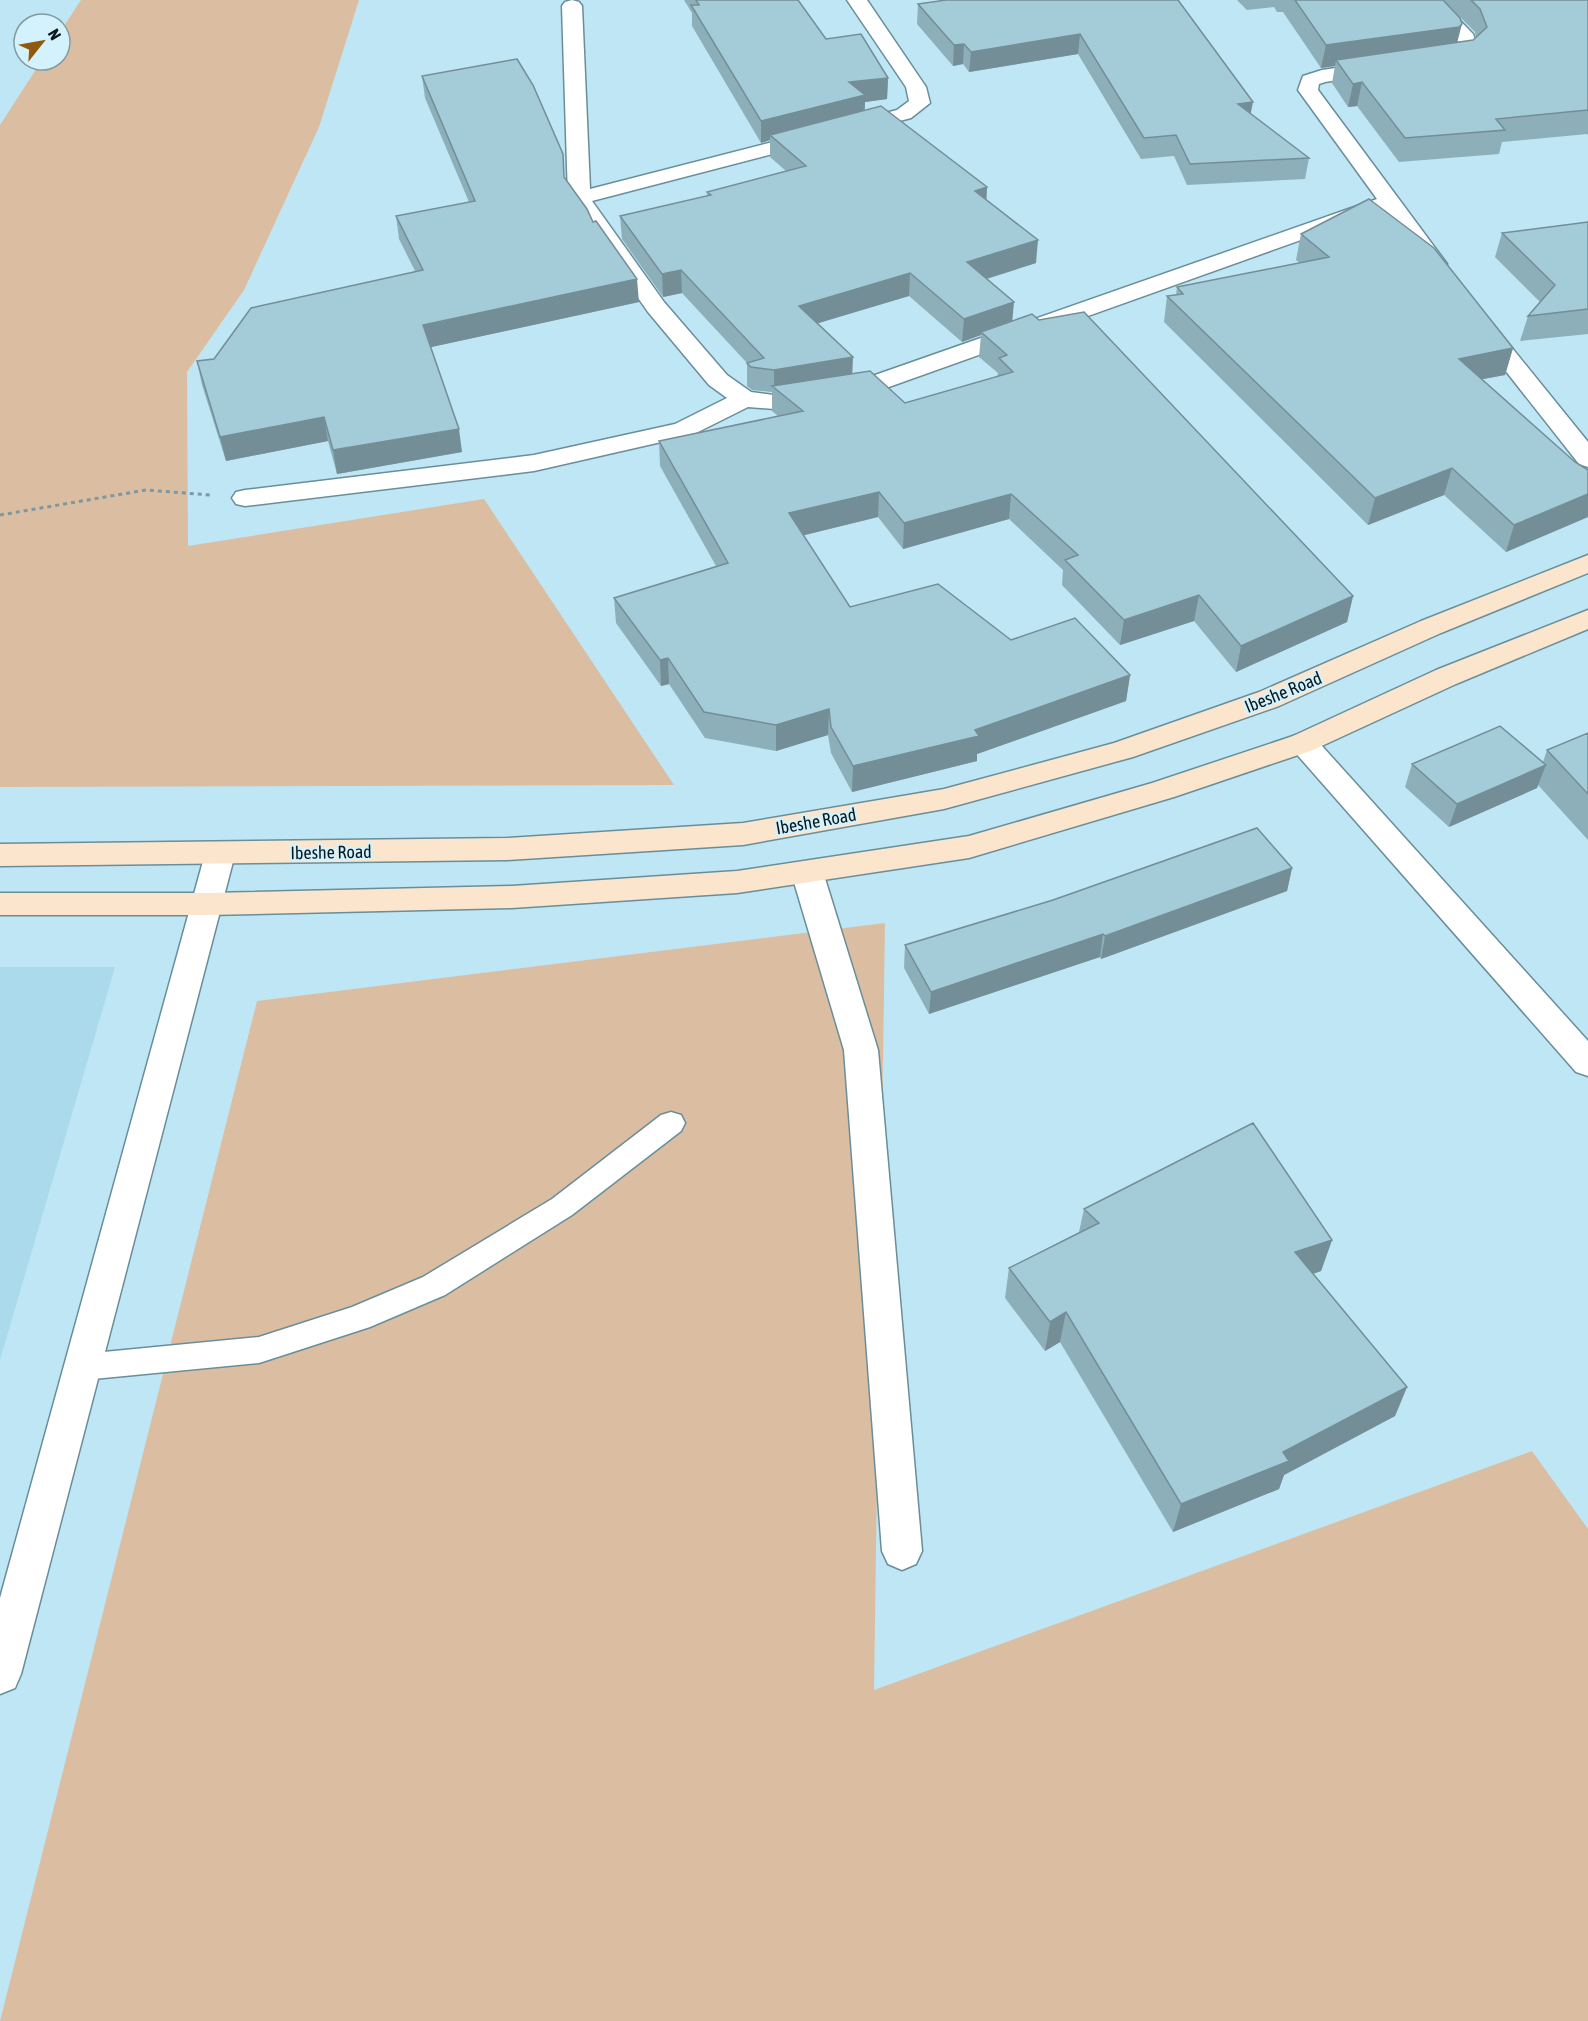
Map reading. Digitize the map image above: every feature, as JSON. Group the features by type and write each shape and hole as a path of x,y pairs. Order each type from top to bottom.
{"main road":[{"name":"Ibeshe Road","path":"0,855 507,849 743,834 944,799 1123,750 1269,699 1431,627 1588,563"},
{"path":"0,904 208,904 512,897 737,882 969,847 1163,790 1303,742 1446,677 1588,619"}],"street":[{"path":"579,198 904,114 920,103 916,87 857,0"},
{"path":"1414,63 1460,57 1469,50 1466,38 1429,0"},
{"path":"572,6 579,198 656,307 718,380 744,399 774,402 863,388 1388,202"},
{"path":"1391,66 1322,76 1310,80 1308,90 1446,278"},
{"path":"1468,306 1547,410 1588,459"},
{"path":"245,498 534,463 683,430 744,399"},
{"path":"1303,742 1588,1063"},
{"path":"0,1674 220,854"},
{"path":"807,872 861,1050 902,1551"}],"lane":[{"path":"83,1367 259,1350 359,1318 434,1286 562,1207 671,1123"}],"path":[{"path":"0,516 146,490 245,498"}],"shaded area":[{"path":"81,0 359,0 319,127 244,290 187,372 188,546 484,499 674,785 0,787 0,125 34,72 72,72 72,14"},
{"path":"885,923 874,1690 1532,1451 1588,1529 1588,2021 0,2021 257,1001"},
{"path":"0,967 115,967 0,1360"}],"building":[{"path":"696,0 798,0 826,39 861,34 888,78 849,82 865,95 761,121 691,5 699,5"},
{"path":"946,0 1178,0 1253,102 1238,104 1309,158 1190,164 1176,135 1144,138 1080,34 971,52 964,44 954,45 918,4"},
{"path":"1295,0 1443,0 1460,18 1462,24 1459,27 1326,45"},
{"path":"1471,0 1588,0 1588,110 1496,119 1505,130 1405,138 1362,82 1353,84 1336,60 1473,40 1487,27 1480,9"},
{"path":"517,59 533,85 563,154 564,177 587,209 593,222 596,221 637,279 423,325 459,429 333,450 324,417 220,437 197,361 214,359 251,308 423,270 396,216 475,201 422,76"},
{"path":"881,106 987,187 975,191 1038,240 967,262 1014,302 964,319 910,273 799,306 853,357 774,370 751,367 747,363 764,358 681,270 662,274 620,216 711,195 707,192 806,166 770,135"},
{"path":"1369,199 1434,248 1513,348 1459,359 1575,462 1588,470 1588,494 1514,525 1452,468 1375,498 1167,296 1183,294 1177,287 1329,257 1301,234"},
{"path":"1588,222 1588,309 1528,316 1555,285 1502,233"},
{"path":"1084,312 1353,596 1241,646 1199,595 1124,620 1065,560 1078,555 1011,494 904,523 879,492 789,513 850,607 938,584 1011,640 1075,618 1130,675 975,730 979,736 853,766 831,727 829,709 776,725 704,712 668,658 660,660 614,598 728,563 659,441 803,411 772,386 870,371 905,403 1013,372 999,358 1007,355 981,332 1032,314 1039,320"},
{"path":"1500,726 1546,765 1457,804 1412,764"},
{"path":"1588,733 1588,794 1547,750"},
{"path":"1257,828 1292,868 1105,936 1103,934 931,992 905,945 1053,900"},
{"path":"1253,1123 1332,1240 1295,1252 1407,1387 1283,1452 1289,1461 1181,1504 1066,1312 1050,1322 1009,1268 1099,1223 1084,1209"}]}
